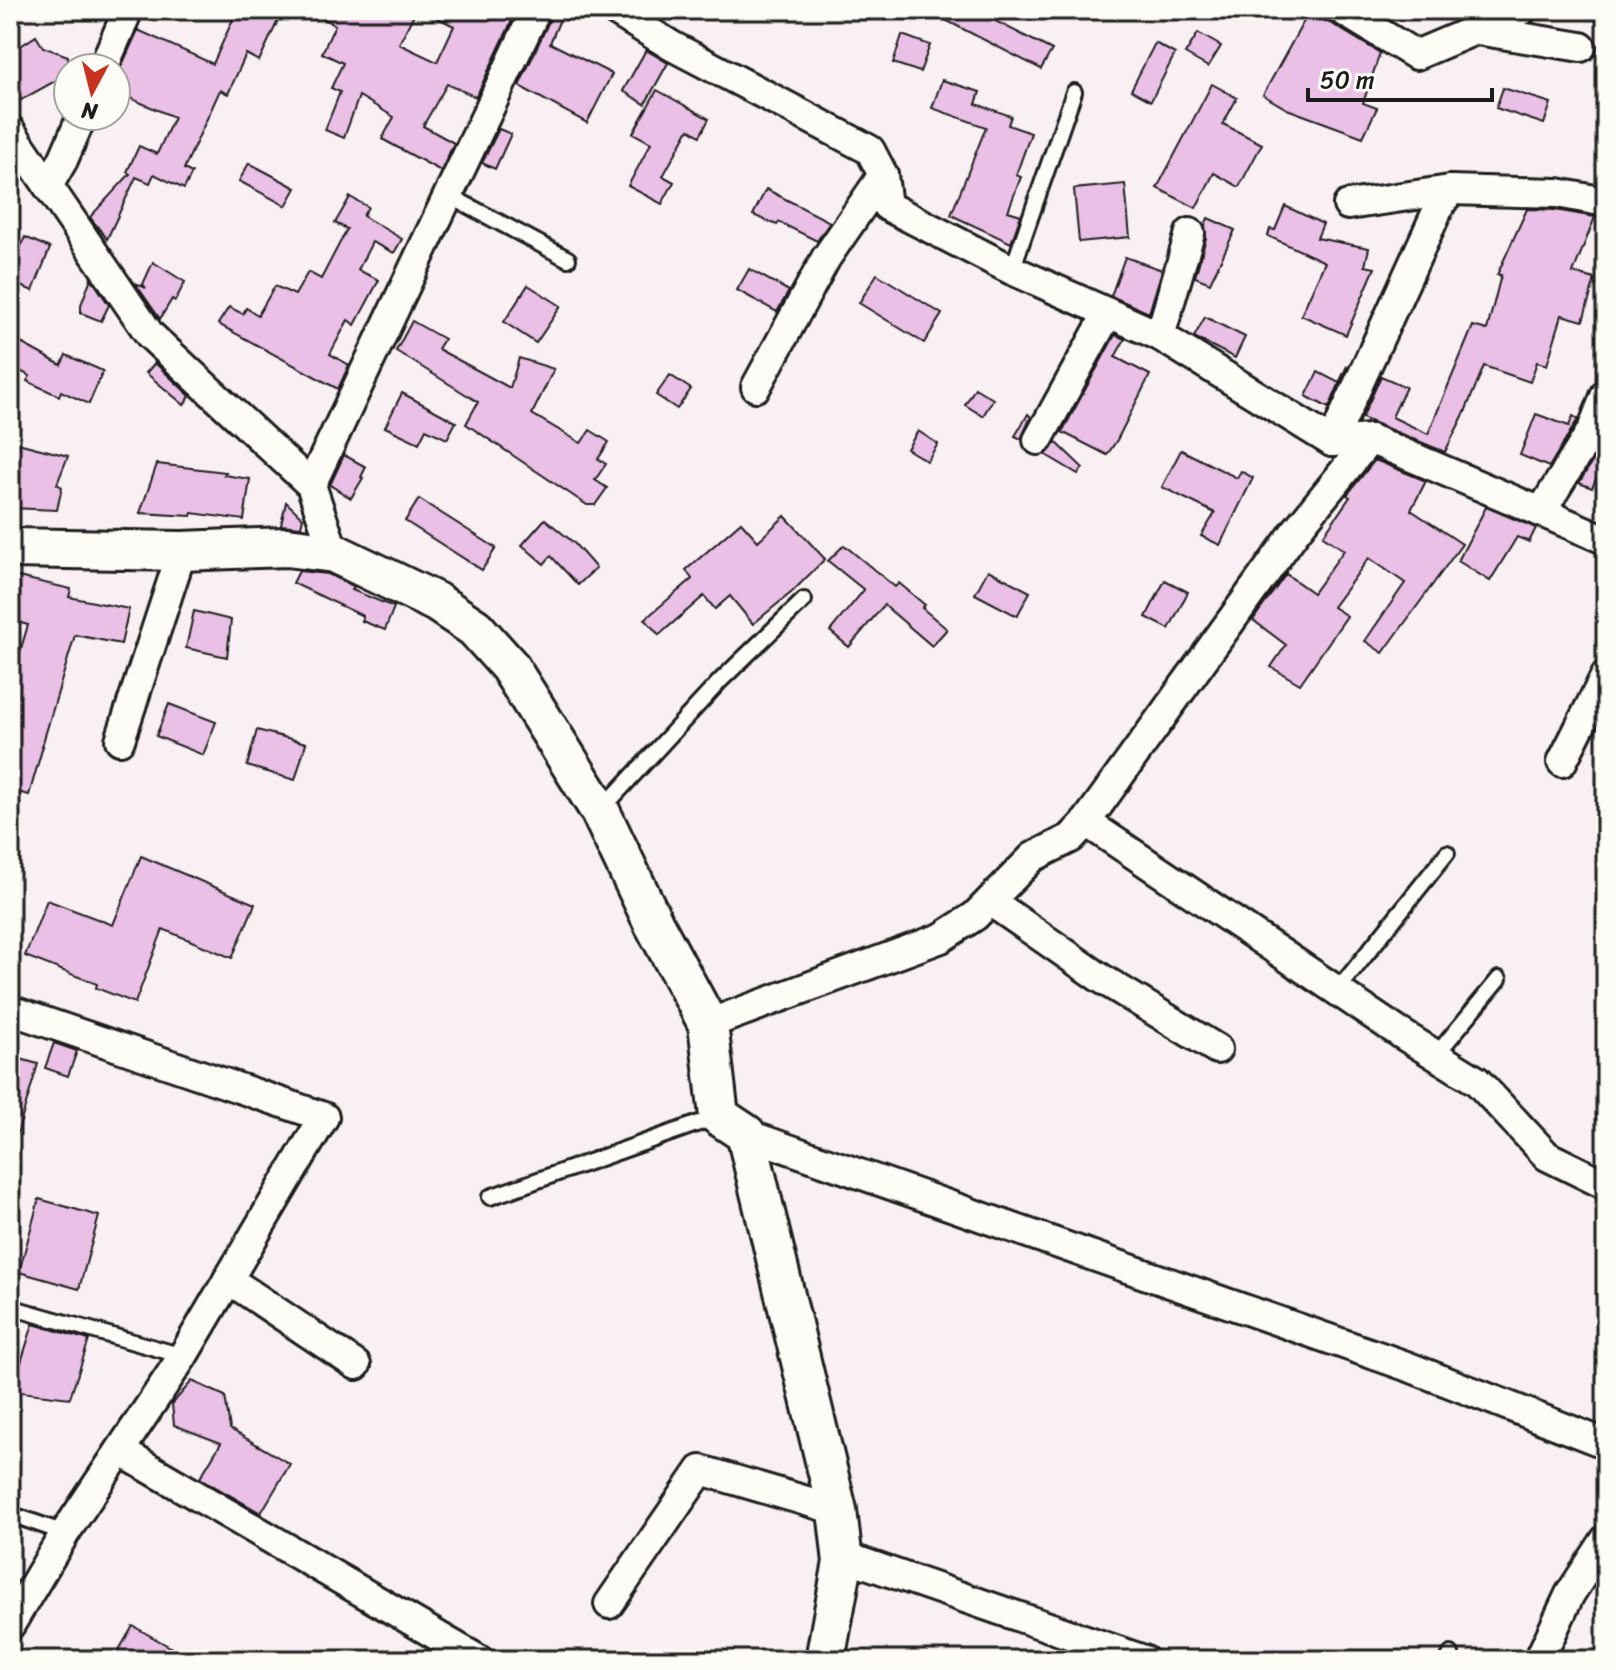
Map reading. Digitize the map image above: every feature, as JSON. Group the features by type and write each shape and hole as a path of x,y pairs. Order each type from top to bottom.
{"street":[{"path":"110,52 128,10"},
{"path":"311,485 536,10"},
{"path":"614,10 672,46 870,150 883,175 887,206 1012,270 1160,336 1332,442 1370,439 1606,540"},
{"path":"1342,10 1416,55 1522,10"},
{"path":"1477,30 1581,47"},
{"path":"10,130 150,335 311,485 334,553"},
{"path":"48,186 75,132"},
{"path":"756,387 826,258 883,175"},
{"path":"1348,205 1450,190 1557,193 1606,202"},
{"path":"1332,442 1439,207 1450,190"},
{"path":"1160,336 1190,233"},
{"path":"1038,440 1108,313"},
{"path":"1541,512 1592,430 1606,394"},
{"path":"708,1024 941,938 975,916 1033,857 1071,838 1086,822 1295,532 1370,439"},
{"path":"10,548 182,551 287,547 334,553 436,602 475,628 509,666 600,811 654,924 708,1024 837,1510 843,1562 825,1660"},
{"path":"120,740 182,551"},
{"path":"1562,762 1606,675"},
{"path":"1086,822 1477,1081 1547,1156 1606,1185"},
{"path":"990,901 1099,977 1217,1049"},
{"path":"10,1010 324,1117 183,1356 65,1533 10,1625"},
{"path":"733,1125 1394,1362 1606,1444"},
{"path":"228,1279 356,1365"},
{"path":"120,1451 479,1660"},
{"path":"609,1604 701,1470 837,1510"},
{"path":"1539,1660 1570,1594 1606,1539"},
{"path":"843,1562 855,1560 1144,1660"}],"lane":[{"path":"1012,270 1074,92"},
{"path":"448,195 568,259"},
{"path":"600,811 720,681 804,600"},
{"path":"1337,991 1447,853"},
{"path":"1436,1055 1499,979"},
{"path":"490,1197 733,1125"},
{"path":"10,1307 183,1356"},
{"path":"10,1514 65,1533"}],"building":[{"path":"237,10 283,10 259,61 246,54 228,94 220,90 184,169 192,173 184,189 154,174 150,183 136,177 107,239 90,217 130,174 127,172 139,146 157,154 174,117 132,99 132,52 128,52 138,30 213,64"},
{"path":"307,10 416,10 399,44 437,62 454,26 422,10 517,10 476,97 447,84 423,126 454,143 441,171 382,139 394,117 359,96 344,138 325,130 340,92 331,88 343,63 322,53 335,25"},
{"path":"553,10 564,10 550,43 612,74 587,123 519,86"},
{"path":"926,10 974,10 1052,50 1041,69"},
{"path":"1310,10 1325,10 1325,21 1380,53 1363,103 1377,108 1363,137 1287,109 1263,95"},
{"path":"1198,33 1221,46 1208,67 1185,54"},
{"path":"902,35 930,45 920,72 893,63"},
{"path":"36,36 43,47 57,52 52,52 52,83 10,106 10,53"},
{"path":"1155,43 1175,54 1151,101 1131,90"},
{"path":"646,50 668,63 645,104 623,91"},
{"path":"942,80 980,92 976,104 1011,116 1008,125 1031,133 1016,175 1021,177 1008,211 1021,215 1011,243 951,215 986,127 932,108"},
{"path":"1212,84 1237,98 1223,124 1262,144 1239,187 1214,173 1196,208 1157,188"},
{"path":"1503,88 1551,103 1544,124 1496,108"},
{"path":"657,90 709,119 700,136 689,129 663,176 674,182 662,204 628,186 651,143 633,133"},
{"path":"499,129 511,134 495,169 482,163"},
{"path":"249,163 296,188 286,206 239,181"},
{"path":"1125,184 1130,237 1079,242 1074,189"},
{"path":"766,189 830,222 817,241 779,222 777,225 753,215"},
{"path":"350,197 368,207 363,216 402,239 394,253 372,242 358,270 379,280 355,325 348,320 330,354 349,365 338,389 218,324 229,307 243,314 246,308 258,315 275,286 295,295 308,272 321,279 347,229 335,223"},
{"path":"1285,206 1323,224 1317,238 1369,248 1365,266 1375,268 1346,335 1301,315 1325,262 1268,236 1270,229 1275,230"},
{"path":"1527,209 1595,217 1573,273 1595,279 1583,321 1562,315 1547,365 1537,362 1530,382 1484,366 1445,452 1362,418 1381,376 1406,387 1392,417 1428,434 1473,326 1487,330 1501,275 1497,275"},
{"path":"1208,218 1235,230 1210,283 1195,277"},
{"path":"25,237 50,248 33,291 10,282 10,271"},
{"path":"1125,257 1162,270 1149,313 1111,296"},
{"path":"153,262 185,282 160,319 135,283 146,288 143,284"},
{"path":"749,269 789,291 777,312 737,290"},
{"path":"877,274 942,314 924,343 859,303"},
{"path":"91,278 109,305 101,321 81,313"},
{"path":"528,285 561,306 536,343 504,322"},
{"path":"1205,317 1245,337 1235,358 1194,337"},
{"path":"412,321 444,339 438,349 510,388 519,358 554,369 532,414 581,443 590,430 609,442 598,459 606,464 595,480 607,488 595,505 587,505 466,424 478,402 396,351"},
{"path":"1115,335 1125,339 1115,357 1150,375 1107,455 1062,432"},
{"path":"10,337 61,365 66,355 103,371 89,404 61,391 59,396 27,381 30,376 10,366"},
{"path":"155,363 190,396 184,405 146,373"},
{"path":"1347,366 1329,408 1306,396 1318,372 1339,383"},
{"path":"670,375 691,389 677,409 656,395"},
{"path":"975,388 993,399 983,416 965,405"},
{"path":"402,393 456,422 447,439 426,429 419,443 385,427"},
{"path":"1028,414 1031,417 1021,439 1015,436"},
{"path":"1536,414 1569,426 1573,416 1578,419 1549,467 1520,455"},
{"path":"918,431 938,444 927,461 907,449"},
{"path":"1606,440 1606,467 1602,465 1592,488 1579,483"},
{"path":"10,441 68,456 57,484 62,487 57,510 10,508"},
{"path":"1056,442 1083,468 1078,474 1046,455"},
{"path":"1181,450 1237,478 1241,471 1253,478 1220,545 1201,536 1215,513 1162,487"},
{"path":"344,455 366,467 351,498 330,485"},
{"path":"1375,460 1426,481 1411,510 1462,544 1383,653 1365,641 1405,583 1369,558 1333,607 1347,616 1300,684 1271,667 1286,645 1253,620 1286,574 1313,593 1344,550 1323,536 1350,497 1347,495"},
{"path":"157,464 226,472 224,475 250,479 244,520 192,513 191,516 140,513"},
{"path":"419,499 496,548 482,570 405,521"},
{"path":"286,502 303,518 301,527 281,525"},
{"path":"1486,507 1536,528 1529,542 1517,537 1490,581 1458,561"},
{"path":"785,516 825,559 753,624 730,596 715,609 704,596 659,635 645,619 692,579 686,570 741,522 758,541"},
{"path":"545,519 574,543 596,568 578,585 551,556 544,564 522,545"},
{"path":"844,545 895,587 899,583 947,629 932,646 884,605 849,647 830,631 864,590 828,561"},
{"path":"988,570 1030,592 1017,616 975,594"},
{"path":"299,571 328,574 354,587 352,590 394,607 385,630 362,621 363,616 293,583"},
{"path":"14,576 71,589 69,597 129,609 121,644 75,635 29,795 10,790 10,685 28,625 10,620"},
{"path":"1165,580 1188,592 1169,629 1146,617"},
{"path":"194,611 231,620 227,657 186,648"},
{"path":"169,704 216,722 203,755 156,736"},
{"path":"257,730 306,743 295,780 247,766"},
{"path":"141,856 255,904 232,958 163,929 135,1003 96,988 97,984 25,956 47,900 113,925"},
{"path":"54,1043 77,1051 68,1076 45,1068"},
{"path":"10,1056 38,1064 15,1141 10,1140"},
{"path":"39,1199 99,1216 79,1289 19,1272"},
{"path":"33,1324 89,1340 70,1398 12,1391"},
{"path":"192,1381 225,1396 230,1429 290,1464 261,1513 200,1478 221,1443 174,1425 172,1404"},
{"path":"133,1626 193,1660 113,1660"}]}
